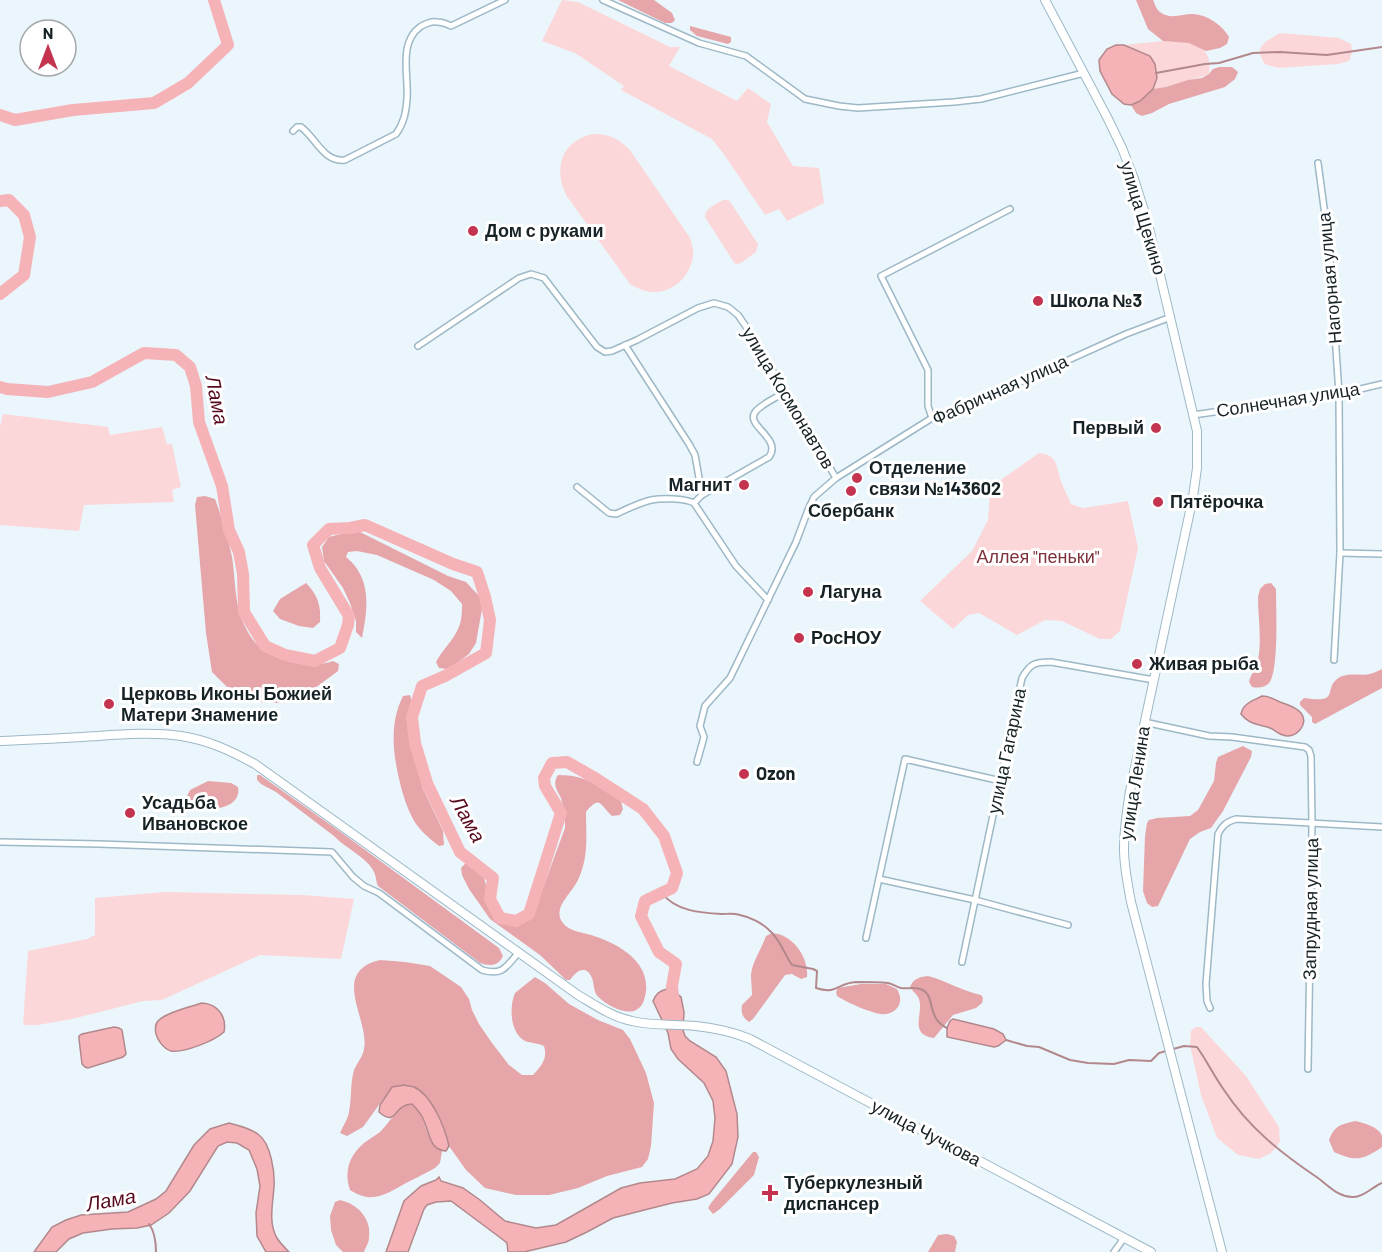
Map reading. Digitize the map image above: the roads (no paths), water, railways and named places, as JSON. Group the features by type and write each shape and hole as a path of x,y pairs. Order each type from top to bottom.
{"main road":[{"name":"улица Щекино","path":"1045,0 1112,127 1134,179 1147,220 1193,415"},
{"name":"улица Ленина","path":"1193,415 1197,431 1193,497 1144,722 1125,822 1124,850 1126,876 1137,925 1222,1252"},
{"name":"улица Чучкова","path":"0,741 140,734 180,736 212,743 233,752 255,764 578,995 606,1011 624,1019 645,1024 715,1028 756,1042 1151,1252"}],"street":[{"path":"293,131 301,127 330,158 339,161 396,134 405,116 406,48 415,31 422,25 435,21 451,26 505,0"},
{"path":"603,0 699,43 746,56 805,99 839,106 858,108 981,99 1084,73"},
{"name":"Нагорная улица","path":"1318,163 1329,245 1339,393"},
{"path":"932,418 928,406 927,370 881,276 1010,209"},
{"name":"улица Космонавтов","path":"418,346 519,278 531,274 544,278 597,347 605,352 625,345 698,308 714,303 728,307 738,315 749,331 836,478"},
{"name":"Фабричная улица","path":"697,762 704,736 700,726 705,706 730,678 796,542 814,497 836,478 932,418 982,399 1126,334 1171,317"},
{"path":"625,345 695,455 702,495"},
{"name":"Солнечная улица","path":"1193,415 1339,393 1382,384"},
{"path":"694,503 702,495 769,457 773,448 757,425 753,414 785,392"},
{"path":"1334,660 1341,554 1339,393"},
{"path":"577,487 609,513 616,514 652,500 687,500 694,503 736,566 768,600"},
{"path":"1341,554 1382,554"},
{"name":"улица Гагарина","path":"962,962 1022,678 1027,669 1039,662 1051,662 1154,680"},
{"name":"Запрудная улица","path":"1144,722 1209,736 1243,738 1305,747 1309,750 1312,824 1308,1070"},
{"path":"866,938 905,759 1001,782"},
{"path":"1210,1008 1206,984 1218,834 1222,827 1228,821 1236,819 1382,827"},
{"path":"0,842 332,852 353,877 364,886 379,892 482,970 492,973 502,971 519,952"},
{"path":"879,879 975,900 1068,925"},
{"path":"1114,1252 1124,1238"}],"waterway":[{"name":"Лама","path":"0,115 15,120 73,110 154,103 188,83 228,45 214,0"},
{"path":"1156,73 1219,63 1253,53 1327,55 1382,47"},
{"name":"Лама","path":"0,201 9,200 24,215 30,237 24,275 0,294"},
{"name":"Лама","path":"0,387 48,392 92,382 144,353 176,355 190,367 196,386 199,422 222,486 229,530 239,552 243,574 244,612 265,646 285,655 315,661 340,648 349,616 320,568 313,545 329,529 365,525 453,564 477,572 490,620 486,653 422,686 412,717 415,743 427,783 460,852 493,878 490,899 500,918 516,921 529,914 561,813 545,786 544,778 552,763 567,762 643,809 664,836 677,873 672,888 645,901 641,916 659,952 676,964 672,986 674,1006"},
{"path":"662,893 674,904 689,910 738,914 766,927 777,938 792,965 817,971 816,988 829,990 850,983 868,982 920,989 928,996 933,1013 940,1024 947,1028"},
{"path":"1006,1040 1039,1047 1070,1060 1114,1064 1129,1060 1151,1061 1159,1053 1184,1046 1197,1047 1220,1085 1255,1128 1330,1188 1344,1196 1354,1197 1382,1183"},
{"path":"149,1224 155,1237 156,1252"}],"place":[{"name":"Дом с руками","path":"473,231"},
{"name":"Школа №3","path":"1038,301"},
{"name":"Первый","path":"1156,428"},
{"name":"Отделение связи №143602","path":"857,478"},
{"name":"Магнит","path":"744,485"},
{"name":"Сбербанк","path":"851,491"},
{"name":"Пятёрочка","path":"1158,502"},
{"name":"Лагуна","path":"808,592"},
{"name":"РосНОУ","path":"799,638"},
{"name":"Живая рыба","path":"1137,664"},
{"name":"Церковь Иконы Божией Матери Знамение","path":"109,704"},
{"name":"Ozon","path":"744,774"},
{"name":"Усадьба Ивановское","path":"130,813"},
{"name":"Туберкулезный диспансер","path":"770,1193"}],"park label":[{"name":"Аллея \"пеньки\"","path":"1038,557"}]}
